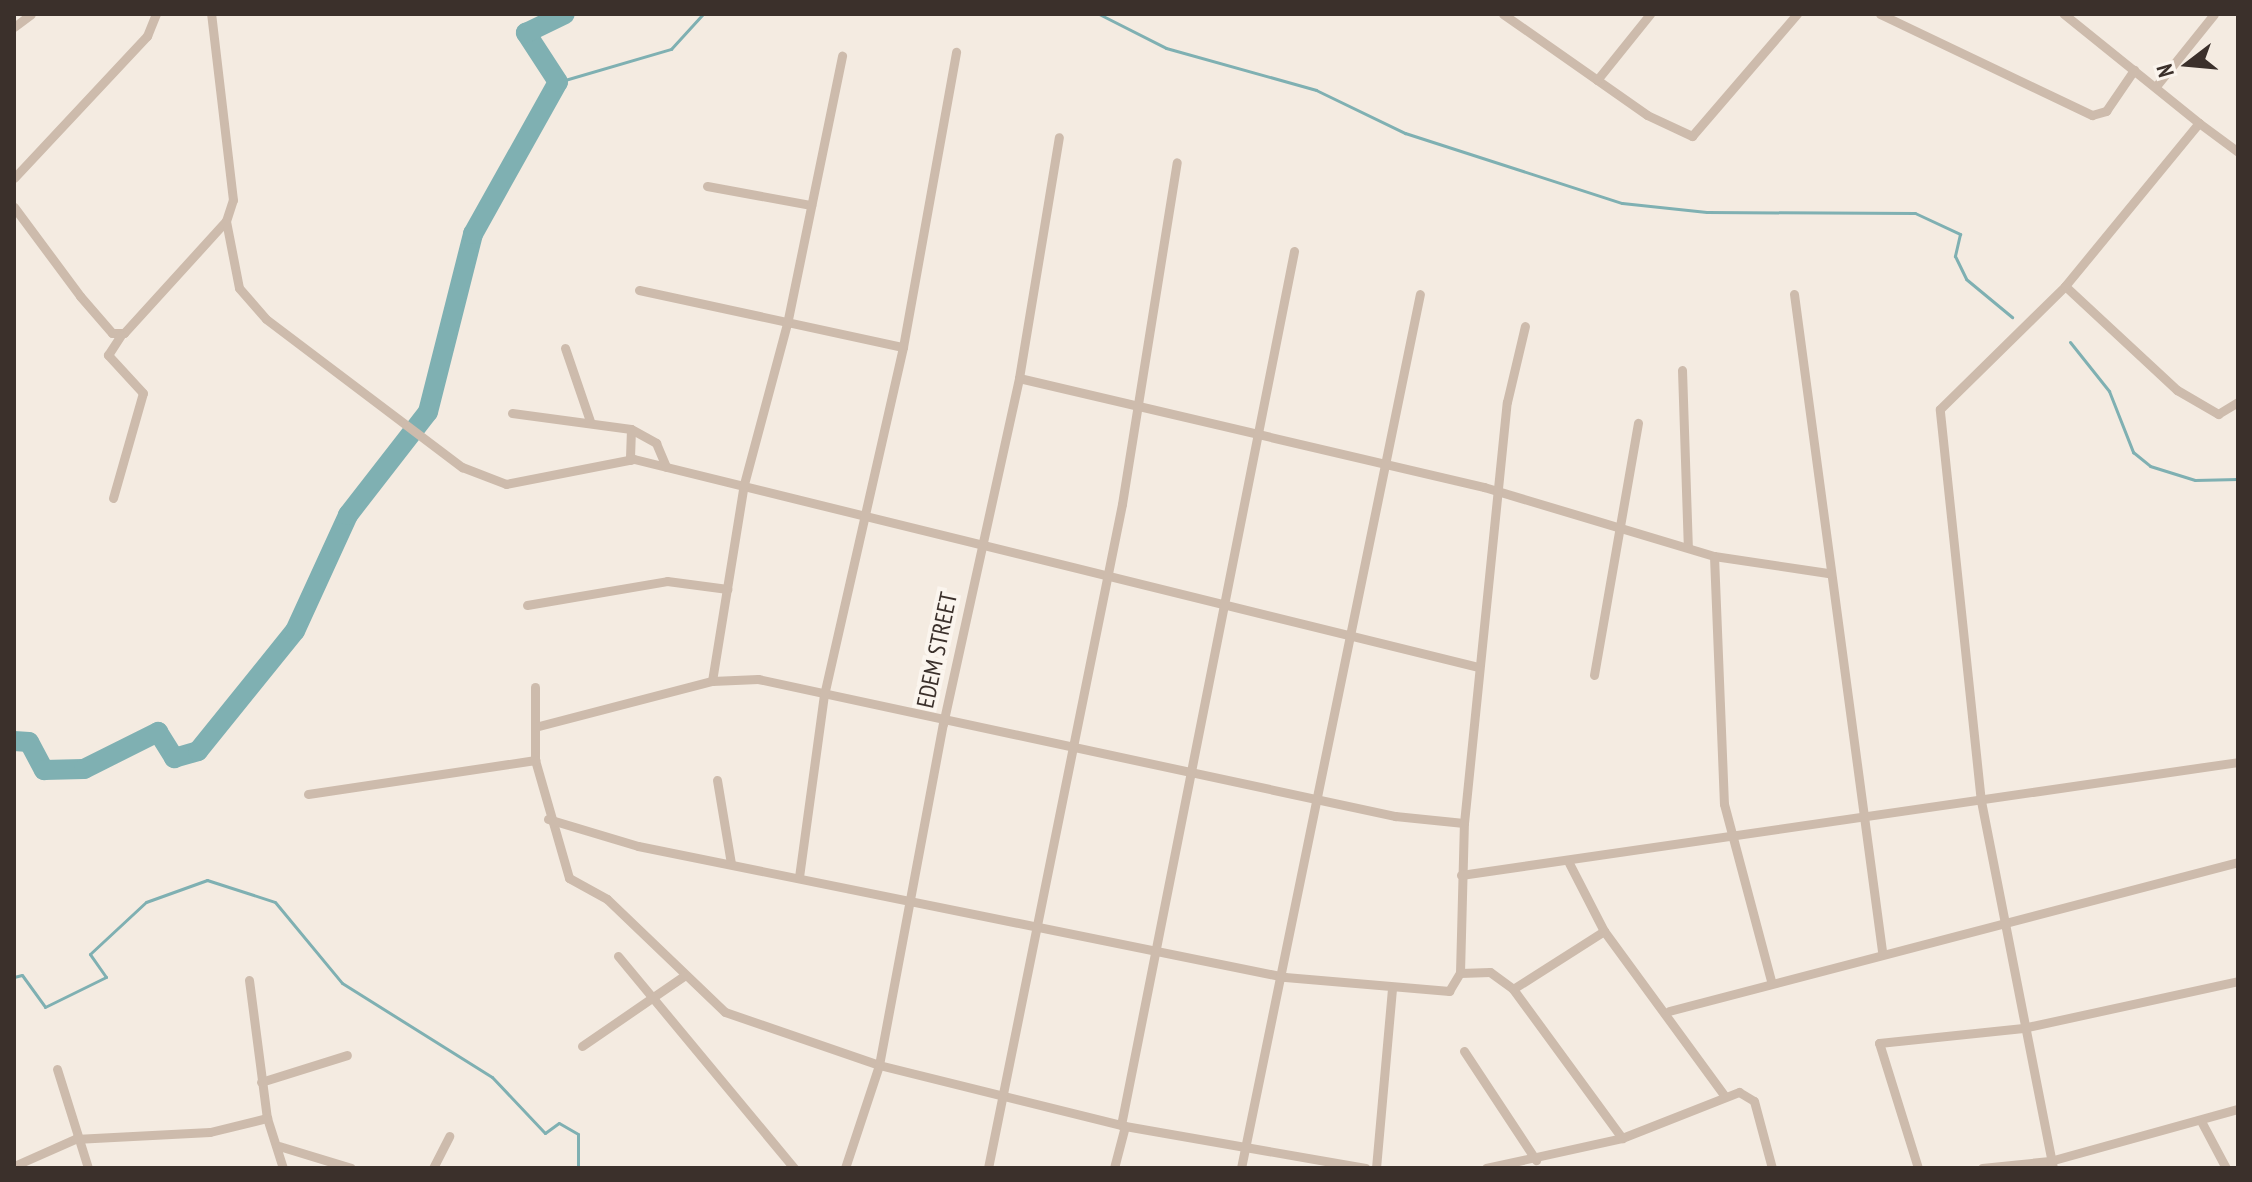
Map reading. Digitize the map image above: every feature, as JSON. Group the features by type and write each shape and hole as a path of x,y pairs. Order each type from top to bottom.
{"street":[{"path":"14,27 31,14"},
{"path":"14,178 147,36 156,14"},
{"path":"211,14 232,190 226,221 239,288 266,319 446,455 506,484 630,460 666,467 861,510 1107,575 1225,602 1354,639 1478,667"},
{"path":"1503,14 1647,115 1697,135 1797,14"},
{"path":"1597,80 1650,14"},
{"path":"1880,14 2092,115 2106,111 2134,70"},
{"path":"2064,14 2238,152"},
{"path":"2157,85 2214,14"},
{"path":"799,877 824,695 861,510 903,347 956,52"},
{"path":"712,681 744,484 787,324 842,56"},
{"path":"2051,1164 1999,923 1981,802 1940,409 2065,286 2199,123"},
{"name":"EDEM STREET","path":"845,1168 879,1065 980,542 1019,378 1059,137"},
{"path":"988,1168 1005,1095 1033,925 1107,575 1138,407 1177,162"},
{"path":"707,186 811,205"},
{"path":"14,207 80,296 121,335"},
{"path":"113,498 143,393 108,355 121,335 226,221"},
{"path":"1114,1168 1294,251"},
{"path":"2065,286 2177,390 2218,414 2238,402"},
{"path":"639,290 903,347"},
{"path":"1241,1168 1285,977 1390,465 1420,294"},
{"path":"1794,294 1828,573 1882,951"},
{"path":"548,819 731,864 1285,977 1392,989 1449,991 1460,973 1464,823 1496,495 1509,386 1525,326"},
{"path":"565,348 590,421"},
{"path":"1682,370 1688,547"},
{"path":"1019,378 1390,465 1496,495 1623,524 1714,556 1828,573"},
{"path":"512,413 552,423 590,421 631,429 656,443 666,467"},
{"path":"1594,675 1623,524 1638,423"},
{"path":"630,460 631,429"},
{"path":"1714,556 1714,668 1732,835 1771,981"},
{"path":"527,605 667,581 727,589"},
{"path":"535,727 712,681 758,679 943,724 1071,746 1320,800 1464,823"},
{"path":"535,687 535,760 548,819 569,878 607,899 725,1012 765,1032 879,1065 1123,1126 1365,1168"},
{"path":"308,794 535,760"},
{"path":"1461,875 1569,863 1732,835 1981,802 2238,762"},
{"path":"717,780 731,864"},
{"path":"1669,1011 1882,951 2238,862"},
{"path":"1569,863 1604,931 1669,1011 1724,1095"},
{"path":"1513,989 1604,931"},
{"path":"618,956 657,999 694,1055 794,1168"},
{"path":"1460,973 1490,972 1513,989 1622,1138"},
{"path":"582,1046 657,999 684,976"},
{"path":"249,980 267,1118 279,1146 283,1168"},
{"path":"1918,1168 1879,1043 2023,1028 2238,981"},
{"path":"1376,1168 1392,989"},
{"path":"1464,1051 1536,1160"},
{"path":"261,1082 347,1055"},
{"path":"57,1069 75,1139 88,1168"},
{"path":"1486,1168 1536,1160 1622,1138 1724,1095 1739,1092 1754,1101 1772,1168"},
{"path":"1982,1168 2051,1164 2238,1109"},
{"path":"14,1166 75,1139 210,1132 267,1118"},
{"path":"2201,1121 2226,1168"},
{"path":"433,1168 449,1136"},
{"path":"279,1146 351,1168"}],"waterway":[{"path":"14,741 29,742 44,770 84,769 158,732 174,758 198,751 295,631 348,515 428,412 473,234 558,82 526,33 565,14"},
{"path":"558,82 671,49 703,14"},
{"path":"1099,14 1166,48 1316,90 1405,133 1622,203 1707,212 1915,213 1960,234 1955,256 1966,279 2012,317"},
{"path":"2070,342 2109,391 2133,452 2150,466 2195,480 2238,479"},
{"path":"14,977 22,975 45,1007 106,977 90,954 146,902 207,880 275,902 342,983 492,1077 545,1133 559,1123 578,1134 578,1168"}]}
